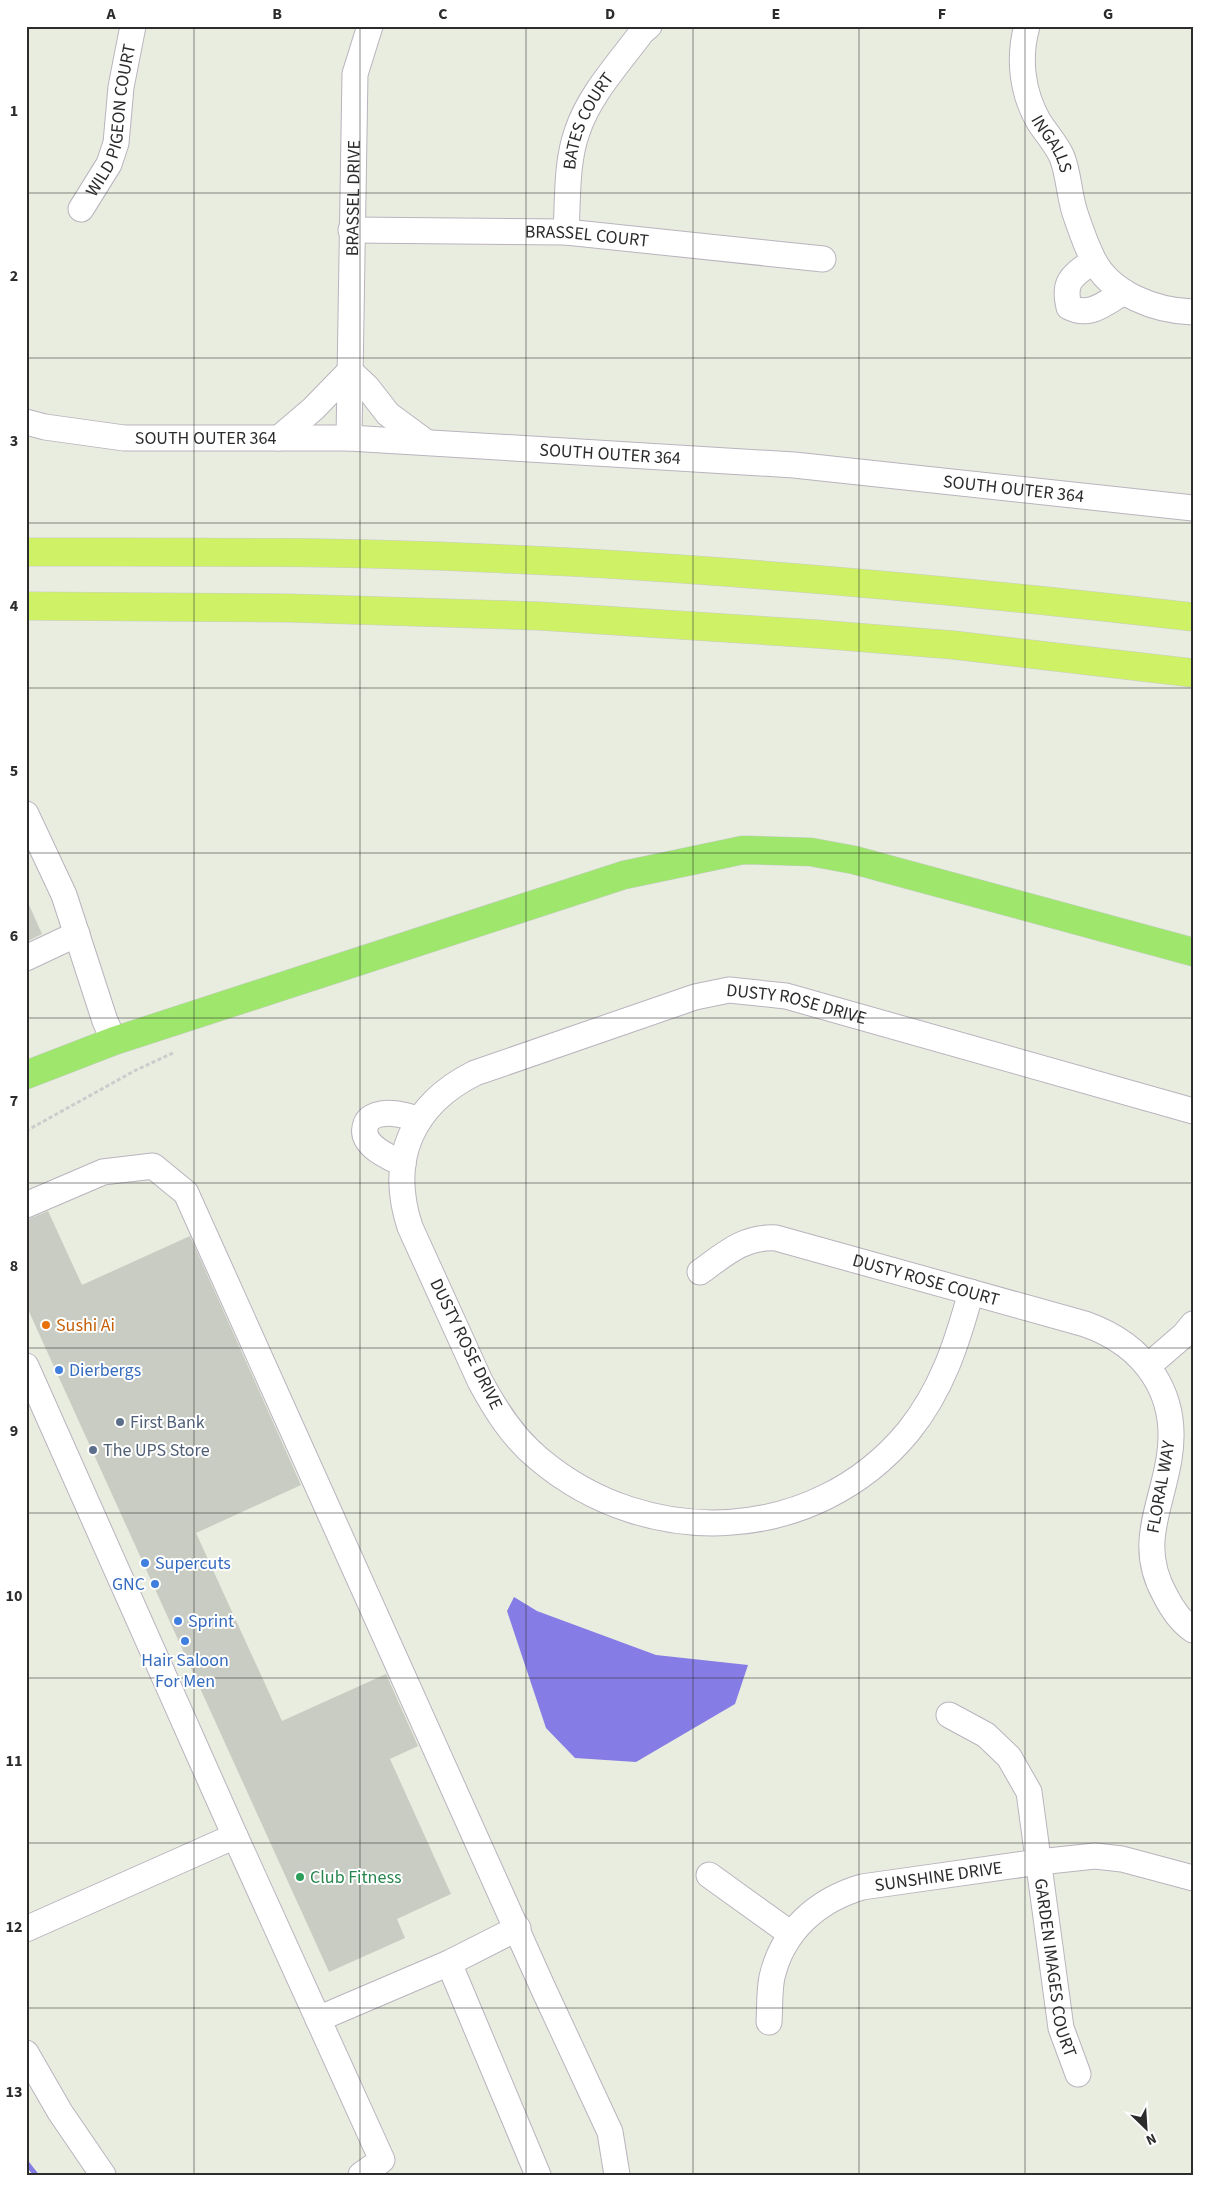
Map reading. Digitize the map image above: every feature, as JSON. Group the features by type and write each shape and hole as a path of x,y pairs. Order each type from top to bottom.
{"highway":[{"path":"26,552 296,553 484,558 604,564 971,592 1193,617"},
{"path":"30,607 383,610 656,623 953,645 1193,673"}],"main road":[{"path":"26,1075 114,1041 624,875 743,850 811,852 854,860 1193,952"}],"street":[{"name":"WILD PIGEON COURT","path":"82,209 109,164 116,143 121,87 133,26"},
{"name":"BRASSEL DRIVE","path":"349,438 355,74 370,26"},
{"name":"BATES COURT","path":"566,232 569,171 576,132 595,96 642,32 649,26"},
{"name":"INGALLS","path":"1027,26 1021,63 1030,103 1038,120 1061,156 1075,211 1093,261 1119,290 1158,307 1178,312 1193,312"},
{"name":"BRASSEL COURT","path":"351,230 566,232 823,259"},
{"path":"1093,261 1071,277 1065,293 1068,307 1079,312 1089,312 1124,292"},
{"path":"279,438 313,409 350,371 367,387 388,414 426,442"},
{"name":"SOUTH OUTER 364","path":"26,422 124,438 349,438 794,465 1193,508"},
{"path":"26,814 64,894 105,1021 114,1041"},
{"path":"26,958 77,934"},
{"name":"DUSTY ROSE DRIVE","path":"972,1292 956,1344 936,1391 907,1433 869,1470 823,1497 770,1517 745,1521 692,1523 644,1515 598,1498 557,1473 523,1444 493,1404 480,1381 410,1228 402,1204 400,1178 405,1152 420,1119 438,1096 455,1083 475,1073 695,997 729,990 786,996 1193,1111"},
{"path":"403,1164 373,1147 365,1132 366,1124 370,1118 381,1114 392,1113 420,1119"},
{"path":"26,1204 103,1172 153,1166 186,1193 610,2132 618,2175"},
{"name":"DUSTY ROSE COURT","path":"700,1272 735,1247 759,1236 776,1238 1108,1332 1128,1346 1148,1366"},
{"path":"1148,1366 1184,1335 1193,1324"},
{"path":"26,1366 235,1836 382,2160 361,2175"},
{"name":"FLORAL WAY","path":"1148,1366 1157,1378 1166,1402 1171,1429 1169,1458 1153,1520 1151,1537 1152,1561 1158,1584 1171,1606 1193,1630"},
{"name":"GARDEN IMAGES COURT","path":"949,1715 986,1735 1009,1757 1029,1792 1061,2028 1078,2074"},
{"path":"26,1929 235,1836"},
{"name":"SUNSHINE DRIVE","path":"769,2022 772,1978 779,1953 791,1934 808,1914 840,1894 862,1887 1094,1856 1122,1859 1193,1878"},
{"path":"709,1875 791,1934"},
{"path":"318,2019 449,1964 518,1928"},
{"path":"449,1964 538,2175"},
{"path":"26,2053 60,2112 103,2175"}],"path":[{"path":"26,1131 136,1070 173,1052"}],"shaded area":[{"path":"514,1597 537,1611 656,1655 748,1665 735,1704 636,1762 575,1758 546,1728 507,1611"}],"building":[{"path":"26,898 42,934 26,942"},
{"path":"48,1211 82,1285 190,1236 301,1485 196,1533 282,1721 386,1674 418,1746 390,1759 451,1894 397,1919 405,1938 329,1972 26,1305 26,1220"}],"waterway":[{"path":"26,2162 36,2175"}],"place":[{"name":"Sushi Ai","path":"46,1325"},
{"name":"Dierbergs","path":"59,1370"},
{"name":"First Bank","path":"120,1422"},
{"name":"The UPS Store","path":"93,1450"},
{"name":"Supercuts","path":"145,1563"},
{"name":"GNC","path":"155,1584"},
{"name":"Sprint","path":"178,1621"},
{"name":"Hair Saloon For Men","path":"185,1641"},
{"name":"Club Fitness","path":"300,1877"}]}
